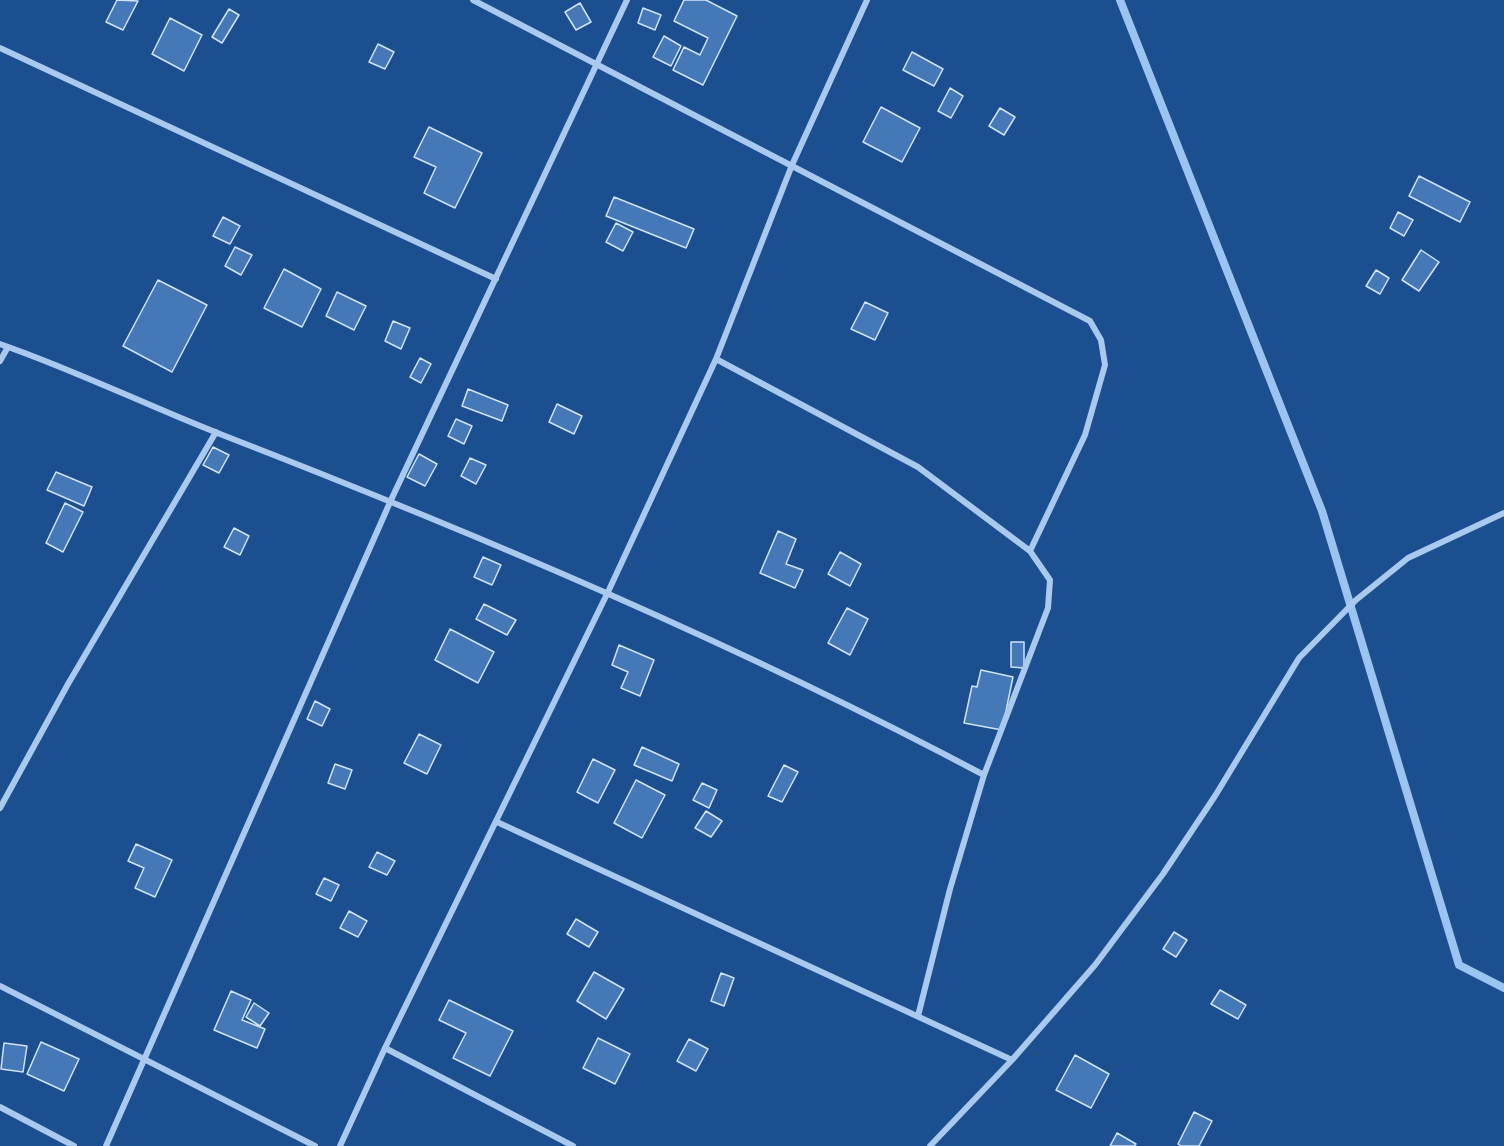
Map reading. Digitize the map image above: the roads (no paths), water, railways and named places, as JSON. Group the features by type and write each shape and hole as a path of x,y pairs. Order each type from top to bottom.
{"street":[{"path":"473,0 1090,321 1101,340 1105,365 1085,435 1030,551"},
{"path":"106,1146 391,500 627,0"},
{"path":"340,1146 385,1048 608,592 716,359 792,165 867,0"},
{"path":"0,48 496,279"},
{"path":"0,344 391,500 608,592 906,734 984,775"},
{"path":"0,361 8,346"},
{"path":"716,359 918,467 1030,551 1050,580 1048,608 984,775 950,889 918,1016"},
{"path":"0,808 68,684 216,432"},
{"path":"930,1146 1012,1060 1095,965 1163,874 1215,796 1299,658 1356,600 1408,558 1504,513"},
{"path":"497,822 1012,1060"},
{"path":"0,986 315,1146"},
{"path":"385,1048 573,1146"},
{"path":"0,1107 74,1146"}],"waterway":[{"path":"1120,0 1322,511 1459,965 1504,988"}]}
